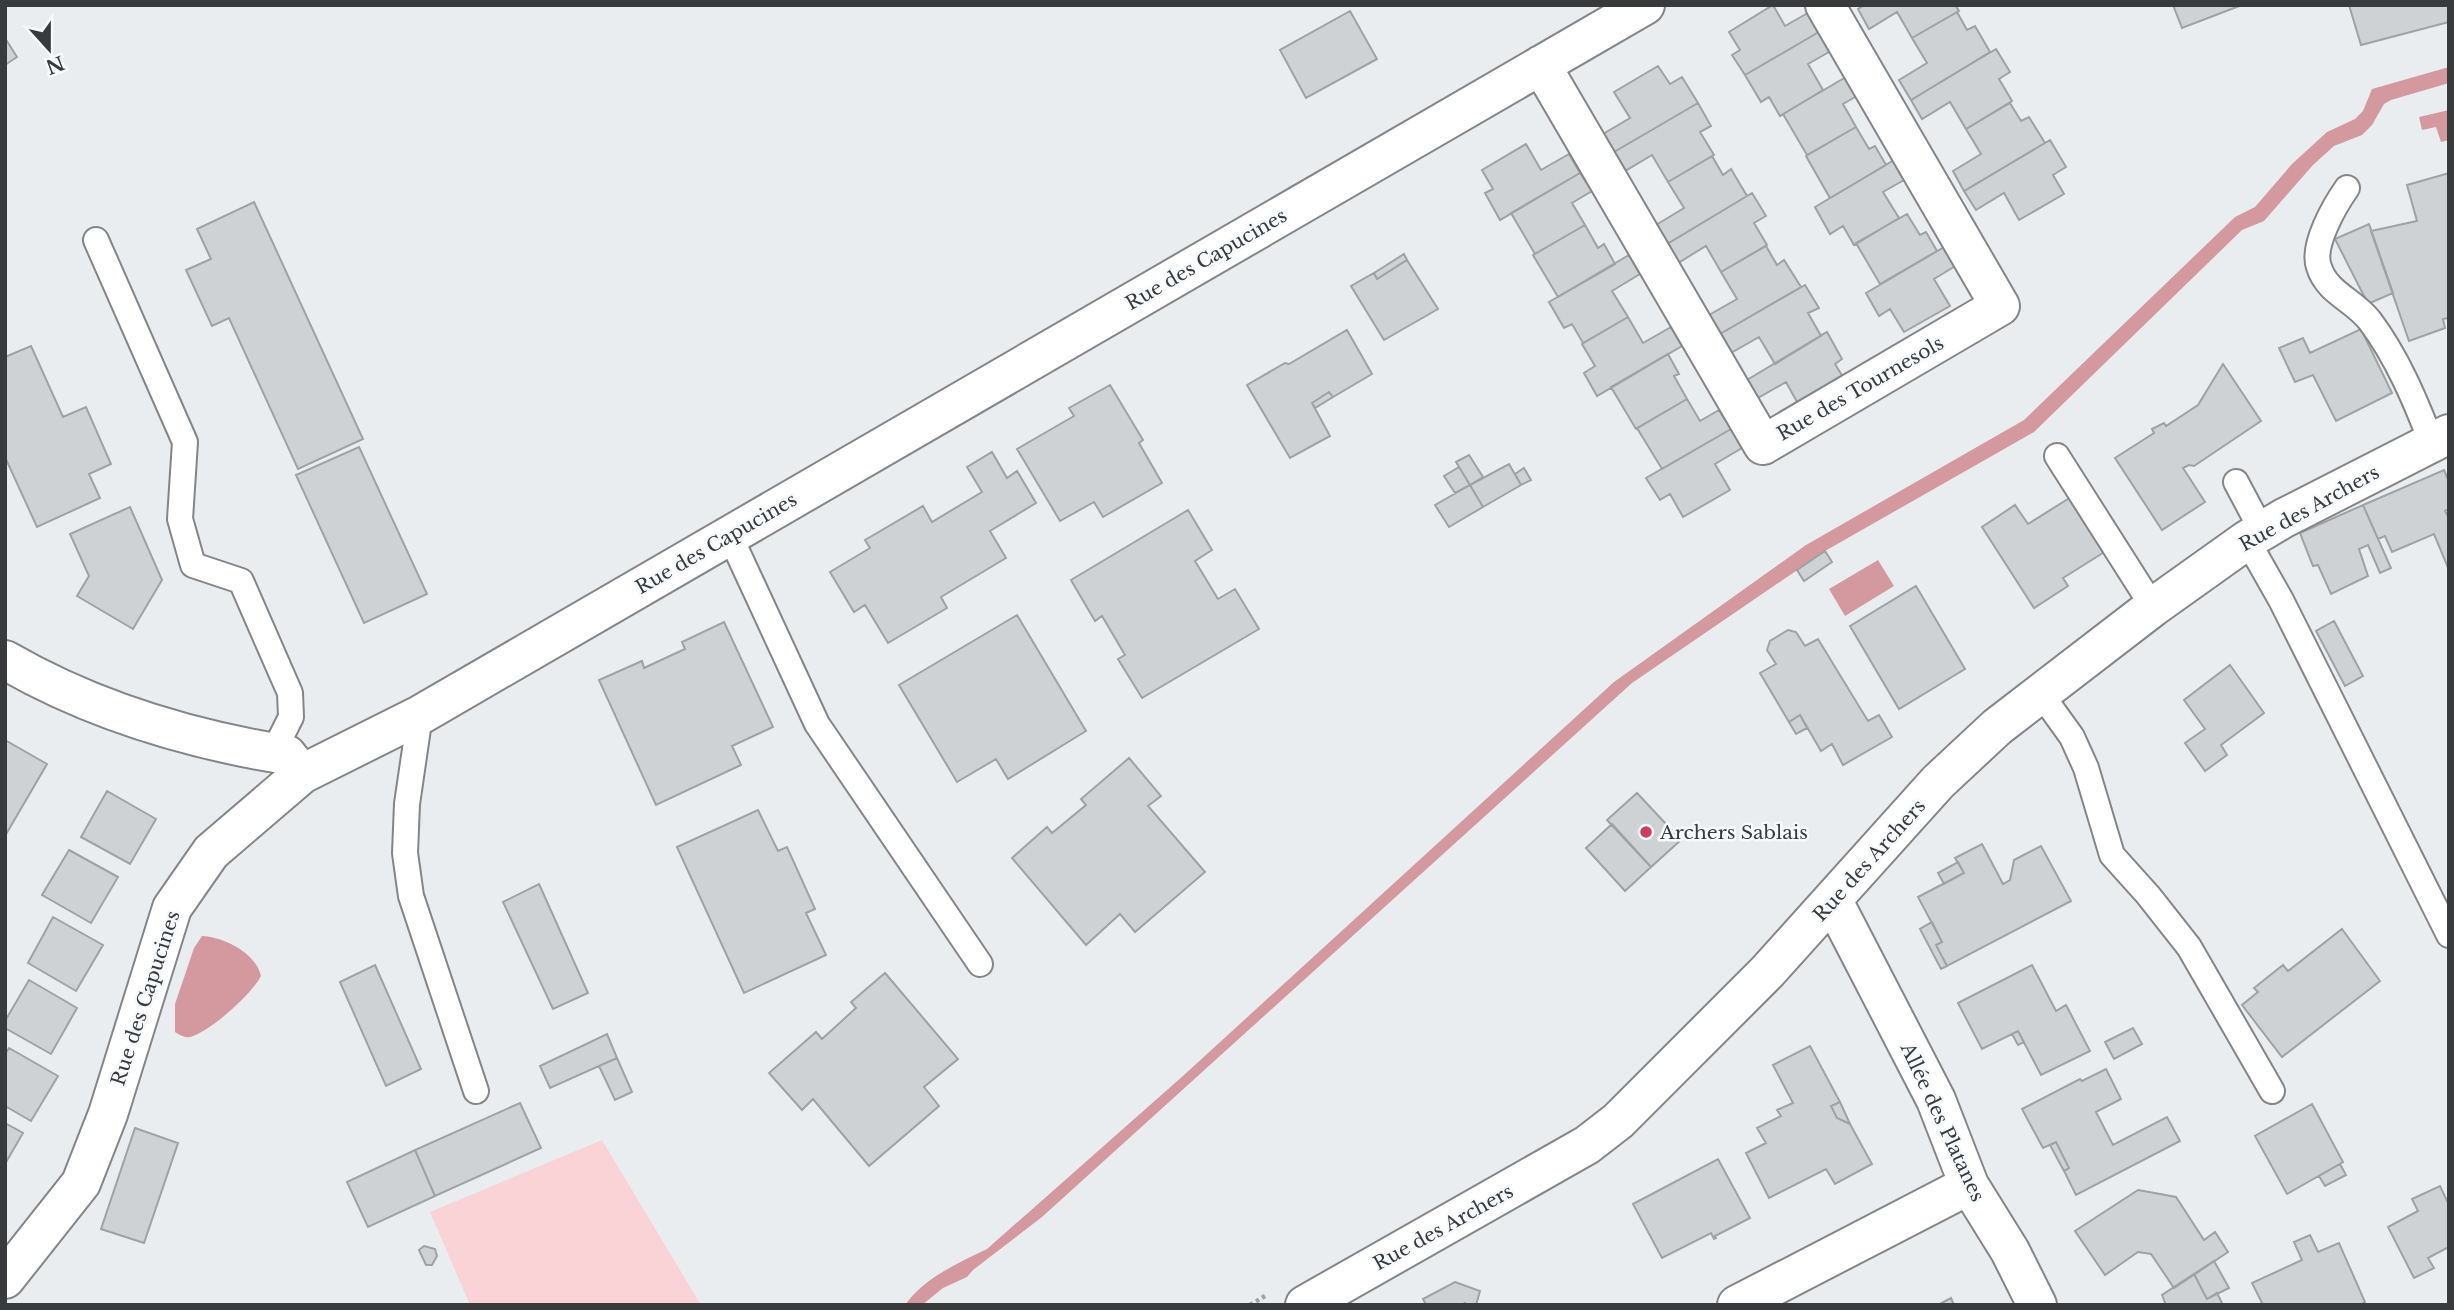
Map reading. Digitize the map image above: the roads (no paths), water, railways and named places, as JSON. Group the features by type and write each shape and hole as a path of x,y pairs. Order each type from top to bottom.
{"street":[{"name":"Rue des Capucines","path":"5,1279 81,1183 108,1114 172,908 211,852 288,764 420,715 1645,5"},
{"name":"Rue des Tournesols","path":"1541,65 1763,445 2000,306 1825,5"},
{"name":"Rue des Archers","path":"1305,1305 1587,1145 1618,1121 1767,972 1938,782 1997,727 2153,607 2255,536 2440,438"},
{"path":"5,660 107,710 288,764"},
{"name":"Allée des Platanes","path":"1833,901 1936,1100 1969,1185 2010,1251 2037,1305"},
{"path":"1737,1305 1969,1185"}],"lane":[{"path":"2347,188 2335,204 2323,231 2318,265 2329,288 2351,302 2369,320 2440,438"},
{"path":"96,240 185,442 180,519 193,565 241,582 290,693 288,764"},
{"path":"2057,456 2153,607"},
{"path":"2236,482 2281,600 2449,935"},
{"path":"730,536 817,724 980,964"},
{"path":"2041,694 2071,737 2086,768 2112,855 2189,947 2273,1091"},
{"path":"420,715 407,804 405,853 411,896 476,1091"}],"place":[{"name":"Archers Sablais","path":"1646,832"}]}
